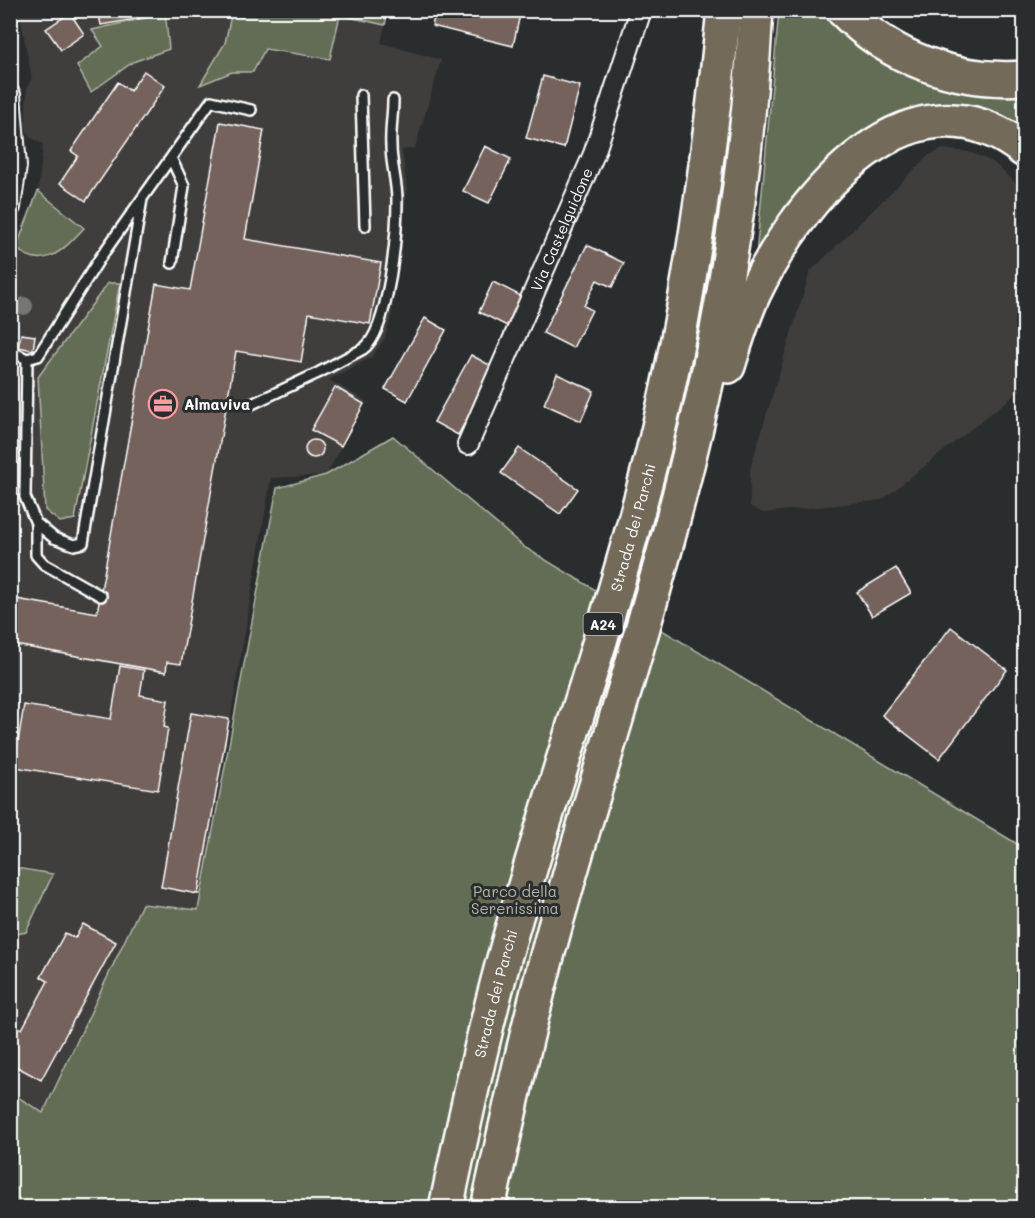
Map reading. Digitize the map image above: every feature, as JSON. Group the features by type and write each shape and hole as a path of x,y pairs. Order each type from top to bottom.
{"highway":[{"name":"A24","path":"488,1208 521,1055 554,932 677,505 716,338 748,122 756,10"},
{"path":"843,10 890,48 935,68 981,79 1024,78"},
{"name":"Strada dei Parchi","path":"446,1208 480,1049 516,916 631,532 657,436 699,222 720,18"},
{"path":"677,505 755,291 791,232 830,185 877,143 906,126 929,121 953,120 981,125 1007,137 1024,150"}],"street":[{"name":"Via Castelguidone","path":"468,444 594,154 641,10"},
{"path":"10,95 16,175 10,207"}],"lane":[{"path":"362,95 365,226"},
{"path":"252,404 363,349 378,330 387,300 397,200 391,145 393,100"},
{"path":"10,351 27,359 38,356 100,258 211,101 251,110"},
{"path":"171,158 184,186 172,263"},
{"path":"36,523 54,538 74,545 83,543 142,199"},
{"path":"27,359 25,497 36,523 36,555 50,568 101,596"}],"shaded area":[{"path":"19,11 388,11 381,43 441,60 415,148 402,150 407,190 391,317 384,340 372,357 329,380 366,401 326,475 271,478 198,910 142,904 42,1113 11,1092 10,935 26,932 53,874 11,864 10,260 38,191 43,144 30,137 25,128 27,88 32,78"},
{"path":"943,149 969,152 993,162 1024,191 1024,387 882,500 763,513 750,506 750,469 810,272 929,155"}],"green space":[{"path":"232,10 388,11 385,25 340,15 330,59 265,49 253,72 232,72 200,85 225,43"},
{"path":"153,11 165,11 169,49 133,62 91,92 77,66 103,46 92,30 154,16"},
{"path":"779,11 822,11 841,32 863,50 913,77 968,92 996,95 1024,94 1024,134 944,105 921,108 895,116 756,256"},
{"path":"38,191 84,228 62,250 45,258 26,255 16,248"},
{"path":"108,283 120,283 75,519 60,522 45,510 38,377"},
{"name":"Parco della Serenissima","path":"393,436 524,547 1024,848 1024,1207 11,1207 10,1092 43,1113 142,904 198,910 277,488 326,475"},
{"path":"11,867 53,874 26,932 11,935"}],"building":[{"path":"98,10 153,10 154,16 101,25"},
{"path":"436,10 521,10 513,46 432,26"},
{"path":"70,13 84,34 61,50 46,29"},
{"path":"144,71 165,86 86,201 60,183 78,156 71,151 118,82 130,91"},
{"path":"543,76 580,86 564,148 526,138"},
{"path":"220,122 264,130 245,239 381,263 370,324 309,313 301,362 236,351 181,664 167,662 166,672 10,644 10,598 97,613 156,284 190,290"},
{"path":"485,146 511,159 489,203 463,191"},
{"path":"587,245 624,263 612,287 597,280 584,306 592,310 573,348 543,333"},
{"path":"493,282 521,296 507,326 479,312"},
{"path":"425,318 446,330 407,401 385,389"},
{"path":"21,334 35,336 33,350 18,347"},
{"path":"471,355 495,368 458,435 434,422"},
{"path":"557,374 594,391 581,421 544,404"},
{"path":"335,387 364,404 341,446 311,430"},
{"path":"310,440 318,440 323,445 321,456 310,458 305,453 305,445"},
{"path":"519,448 578,489 560,514 501,473"},
{"path":"896,568 911,593 872,616 857,592"},
{"path":"951,627 1007,670 939,759 882,715"},
{"path":"120,666 144,670 140,695 168,700 164,727 168,728 158,790 14,767 24,705 111,719"},
{"path":"191,713 229,719 198,894 161,887"},
{"path":"83,924 116,942 41,1080 10,1063 10,1023 22,1029 48,981 41,977 65,933 75,938"}],"place":[{"name":"Almaviva","path":"163,404"}]}
